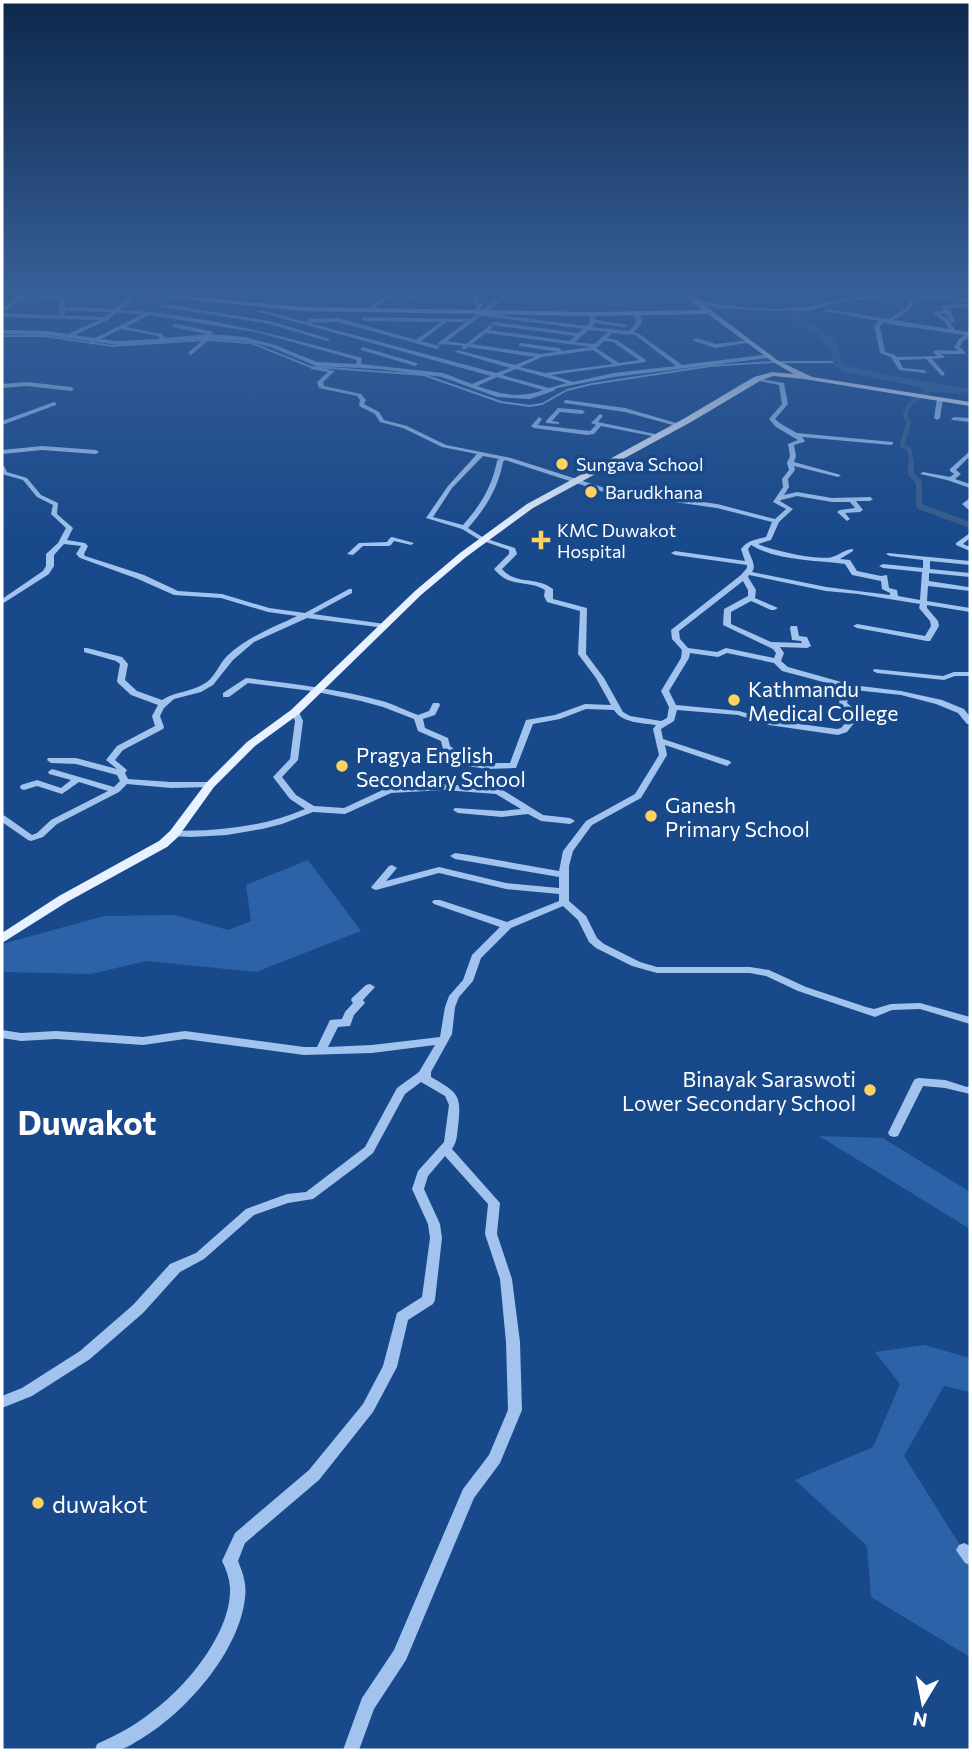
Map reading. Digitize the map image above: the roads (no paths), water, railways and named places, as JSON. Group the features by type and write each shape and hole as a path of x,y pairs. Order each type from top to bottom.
{"main road":[{"path":"2,939 63,899 163,844 174,834 210,785 251,744 295,712 385,625 463,555 530,506 767,376"},
{"path":"793,376 970,404"}],"street":[{"path":"327,376 320,382 321,387 359,395 363,400 361,405 377,413 382,421 405,427 444,446 504,458 630,497 717,506 776,520 785,516 790,508 777,504 777,499 792,472 791,444 802,442 798,435"},
{"path":"445,376 497,396 535,397 574,383 620,376"},
{"path":"472,386 496,376"},
{"path":"501,376 551,390"},
{"path":"546,376 574,383"},
{"path":"757,379 782,384 785,404 772,419 783,429 798,435 891,443"},
{"path":"2,392 2,386 27,384 71,390"},
{"path":"937,418 940,400"},
{"path":"566,402 628,410 680,425"},
{"path":"2,422 54,404"},
{"path":"577,419 589,405"},
{"path":"567,430 571,425 548,422 558,410 582,412"},
{"path":"600,416 594,423 657,435"},
{"path":"631,430 649,417"},
{"path":"539,419 534,426 590,433 600,424"},
{"path":"954,419 970,420"},
{"path":"2,452 43,448 96,452"},
{"path":"482,453 450,487 429,517 464,528 485,540 514,551 498,569 503,576 519,582 545,585 549,589 550,600 584,610 582,654 617,708 628,718 662,724"},
{"path":"951,480 958,474 952,470 970,453"},
{"path":"464,528 486,503 497,478 500,461 504,458"},
{"path":"790,463 838,475"},
{"path":"2,467 4,473 25,479 39,496 56,504 54,514 70,528 62,542 50,554 50,566 46,572 2,603"},
{"path":"923,474 970,486"},
{"path":"777,499 797,494 832,500 870,499"},
{"path":"970,498 965,504 970,509"},
{"path":"847,519 840,512 860,510 850,499"},
{"path":"776,520 769,539 749,543 744,549 752,590 750,598 727,611 727,625 779,650 777,661"},
{"path":"970,535 958,544 970,549"},
{"path":"351,554 360,544 389,544 392,539 411,542"},
{"path":"757,541 754,544 762,549 847,562 857,574 884,578 886,589 894,592 894,598"},
{"path":"62,542 83,544 85,546 80,554 82,557 141,577 177,593 222,596 268,610 385,625"},
{"path":"834,560 851,550"},
{"path":"675,553 826,589 970,610"},
{"path":"890,554 970,563"},
{"path":"857,626 927,639 935,623 923,608 927,559"},
{"path":"883,566 970,575"},
{"path":"747,571 675,630 676,639 686,650 718,654 726,650 777,661 785,669 795,673 852,687 901,693 939,702 961,711 970,722"},
{"path":"925,583 968,589"},
{"path":"2,818 31,838 36,837 54,822 116,790 123,770 110,760 120,748 160,727 156,716 168,698 207,686 224,670 229,658 245,648 251,640 306,615 349,591"},
{"path":"750,598 774,608"},
{"path":"769,643 807,646 804,639 795,638 794,628"},
{"path":"86,650 119,659 124,664 121,681 125,687 163,704"},
{"path":"564,896 564,866 568,851 589,823 638,796 663,755 657,729 671,719 673,707 666,697 666,691 685,658 686,650"},
{"path":"877,671 944,678 954,674 970,674"},
{"path":"226,695 246,680 376,701 395,711 418,718 432,713 436,705"},
{"path":"673,707 739,713 769,722 838,732 844,730 854,718 853,713 843,703 845,694 852,687"},
{"path":"418,718 421,729 445,740 446,747 454,752 450,760 473,765 509,766 514,764 529,722 557,717 585,706 617,708"},
{"path":"295,712 299,721 295,760 277,777 293,797 312,809 345,811 388,790 438,787 498,791 541,818 570,821"},
{"path":"659,740 727,763"},
{"path":"51,760 76,761 122,777 171,785 210,785"},
{"path":"52,772 116,790"},
{"path":"24,787 37,783 62,791 78,780"},
{"path":"174,834 230,832 259,827 298,816 312,809"},
{"path":"458,810 502,814 528,811"},
{"path":"455,856 565,875"},
{"path":"392,868 376,887 439,870 564,896 582,918 593,940 600,946 647,967 673,971 750,970 769,973 802,989 875,1013 891,1007 920,1006 970,1021"},
{"path":"2,1402 27,1392 85,1355 138,1309 175,1268 200,1256 250,1212 287,1199 309,1196 369,1150 401,1091 423,1076 447,1034 454,996 468,981 477,957 507,926 564,896"},
{"path":"437,902 507,926"},
{"path":"320,1051 334,1023 346,1023 349,1014 360,1003 356,1000 370,986"},
{"path":"2,1034 143,1041 185,1035 320,1051 442,1040"},
{"path":"103,1750 141,1731 175,1705 198,1681 215,1657 239,1599 239,1584 230,1561 240,1538 314,1475 368,1408 390,1367 401,1317 428,1300 436,1238 434,1224 418,1189 422,1174 450,1143 454,1100 449,1093 423,1076"},
{"path":"894,1133 919,1082 945,1084 970,1091"},
{"path":"351,1750 368,1704 400,1655 468,1494 495,1459 515,1410 513,1342 506,1279 491,1234 494,1203 446,1150"}],"waterway":[{"path":"426,376 501,402 530,406 542,404 567,390 646,376"},
{"path":"880,376 970,391"},
{"path":"912,464 909,449 902,445 909,422 905,415 909,405 933,386"},
{"path":"911,463 911,474 919,482 919,506 970,525"}],"place":[{"name":"Sungava School","path":"562,464"},
{"name":"Barudkhana","path":"591,492"},
{"name":"KMC Duwakot Hospital","path":"541,540"},
{"name":"Kathmandu Medical College","path":"734,700"},
{"name":"Pragya English Secondary School","path":"342,766"},
{"name":"Ganesh Primary School","path":"651,816"},
{"name":"Binayak Saraswoti Lower Secondary School","path":"870,1090"},
{"name":"duwakot","path":"38,1503"}],"district":[{"name":"Duwakot","path":"87,1121"}]}
